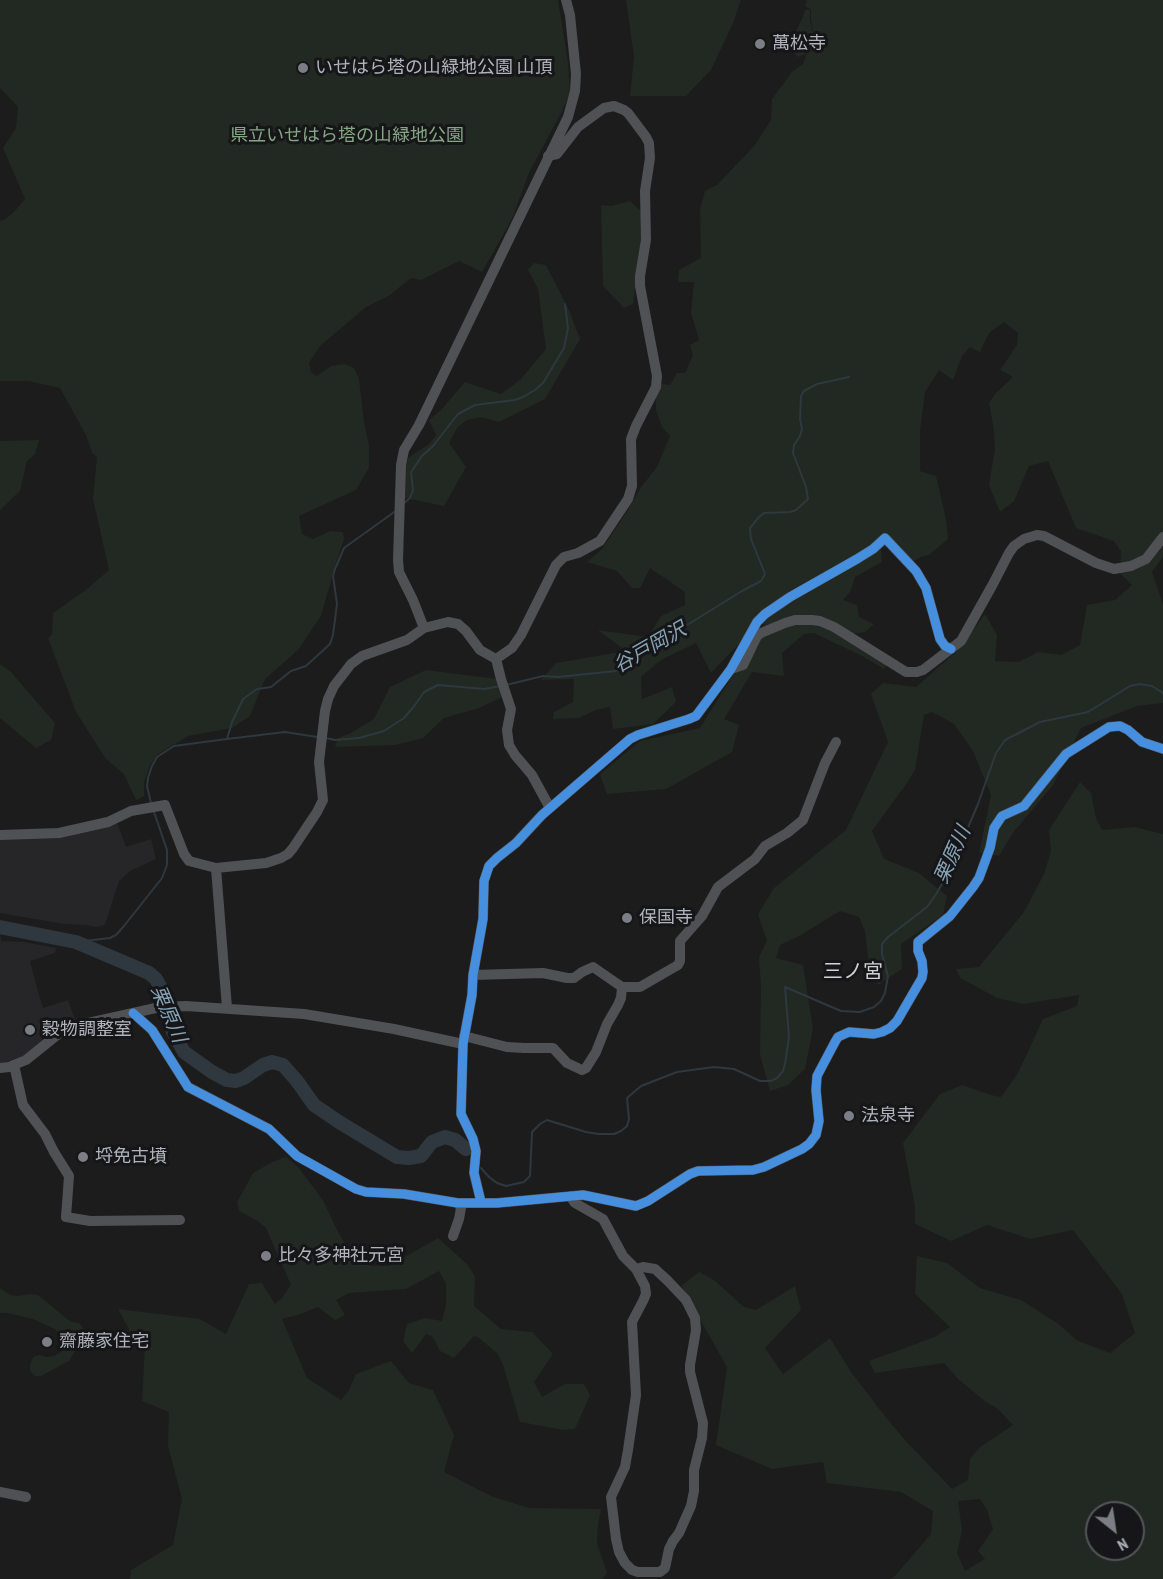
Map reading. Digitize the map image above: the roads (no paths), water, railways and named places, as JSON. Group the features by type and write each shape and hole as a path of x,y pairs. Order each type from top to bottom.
{"street":[{"path":"424,628 399,572 400,465 404,450 419,425 568,117 575,91 576,74 574,44 566,0"},
{"path":"496,659 512,648 521,635 556,565 564,557 578,553 600,541 628,499 632,486 631,439 656,387 657,376 640,286 646,240 645,191 650,158 646,137 628,113 614,106 604,108 578,127 557,154 548,156"},
{"path":"731,669 743,665 757,636 761,633 795,620 812,620 827,623 906,672 923,670 961,641 1014,546 1024,539 1037,535 1044,536 1096,563 1114,569 1131,566 1146,559 1163,537"},
{"path":"480,1203 474,1173 476,1151 461,1114 464,1040 483,920 484,881 489,866 516,843 550,808 634,737 696,716 731,669 757,622 765,614 873,549 885,538 916,571 926,588 940,639 945,646 951,649"},
{"path":"0,835 58,833 108,822 131,811 165,805 186,859 216,868 266,863 288,854 323,800 319,762 325,711 334,686 351,664 362,656 407,640 424,628 442,622 453,622 466,631 480,650 496,659 512,709 507,730 509,745 532,775 550,808"},
{"path":"133,1013 152,1030 188,1087 269,1129 297,1156 352,1187 366,1192 404,1194 458,1203 497,1203 583,1195 636,1206 648,1201 690,1174 753,1170 764,1167 808,1144 816,1135 819,1121 817,1076 835,1042 838,1037 849,1032 874,1034 882,1032 897,1021 922,978 922,961 918,951 918,942 950,916 979,878 990,848 994,828 1002,816 1024,806 1066,754 1109,727 1120,726 1142,742 1163,748"},
{"path":"473,975 543,973 574,978 593,967 622,987 640,987 678,965 680,941 702,916 718,887 756,859 765,846 803,820 825,763 836,742"},
{"path":"216,868 227,1008"},
{"path":"0,1068 26,1060 62,1031 75,1026 160,1007 186,1005 304,1014 507,1047 553,1048 567,1063 582,1070 586,1068 596,1052 621,998 622,987"},
{"path":"14,1065 23,1105 45,1134 69,1176 66,1216 90,1221 180,1220"},
{"path":"570,1196 575,1203 603,1219 623,1257 636,1269 643,1281 646,1294 632,1328 636,1395 628,1450 625,1467 611,1497 616,1539 625,1563 638,1572 660,1572 665,1568 669,1549 691,1506 694,1470 702,1438 703,1423 690,1372 696,1330 695,1318 686,1300 661,1274 655,1269 636,1269"},
{"path":"453,1236 461,1208 458,1203"},
{"path":"0,1492 26,1497"}],"waterway":[{"path":"403,504 410,498 413,490 411,472 458,414 475,405 515,400 535,390 543,383 564,348 568,328 565,304"},
{"name":"谷戸岡沢","path":"506,685 543,676 558,677 616,671 761,581 765,574 751,539 750,528 764,513 790,512 796,510 808,499 806,487 793,453 794,445 802,429 801,396 804,391 817,384 849,377"},
{"path":"151,803 147,786 148,778 157,757 174,746 227,739 243,699 257,689 271,687 291,671 306,666 330,644 337,604 333,576 344,548 397,510"},
{"name":"栗原川","path":"481,1168 497,1183 506,1186 524,1182 530,1176 532,1132 540,1124 547,1120 586,1132 614,1134 627,1126 629,1119 627,1098 641,1086 677,1072 714,1067 734,1069 760,1081 771,1081 777,1078 783,1071 789,1037 785,987 841,1011 860,1012 874,1007 881,1001 888,976 882,954 882,944 927,907 935,896 949,872 978,804 996,753 1005,740 1040,722 1088,712 1130,686 1139,684 1152,686 1163,693"},
{"name":"谷戸岡沢","path":"326,738 335,740 359,738 384,731 404,718 424,692 438,685 484,689 501,686"},
{"name":"谷戸岡沢","path":"227,739 285,732 317,737"},
{"name":"谷戸岡沢","path":"76,942 110,938 116,935 162,878 167,865 167,850 154,812"},
{"name":"栗原川","path":"0,927 76,942 149,973 156,979 163,992 173,1032 184,1052 227,1080 236,1081 244,1078 263,1065 272,1062 283,1065 314,1105 397,1157 421,1156 432,1142 445,1137 455,1140 466,1149"}],"place":[{"name":"萬松寺","path":"760,44"},
{"name":"いせはら塔の山緑地公園 山頂","path":"303,68"},
{"name":"保国寺","path":"627,918"},
{"name":"穀物調整室","path":"30,1030"},
{"name":"法泉寺","path":"849,1116"},
{"name":"埒免古墳","path":"83,1157"},
{"name":"比々多神社元宮","path":"266,1256"},
{"name":"齋藤家住宅","path":"47,1342"}],"district":[{"name":"三ノ宮","path":"853,972"}],"park label":[{"name":"県立いせはら塔の山緑地公園","path":"347,136"}]}
